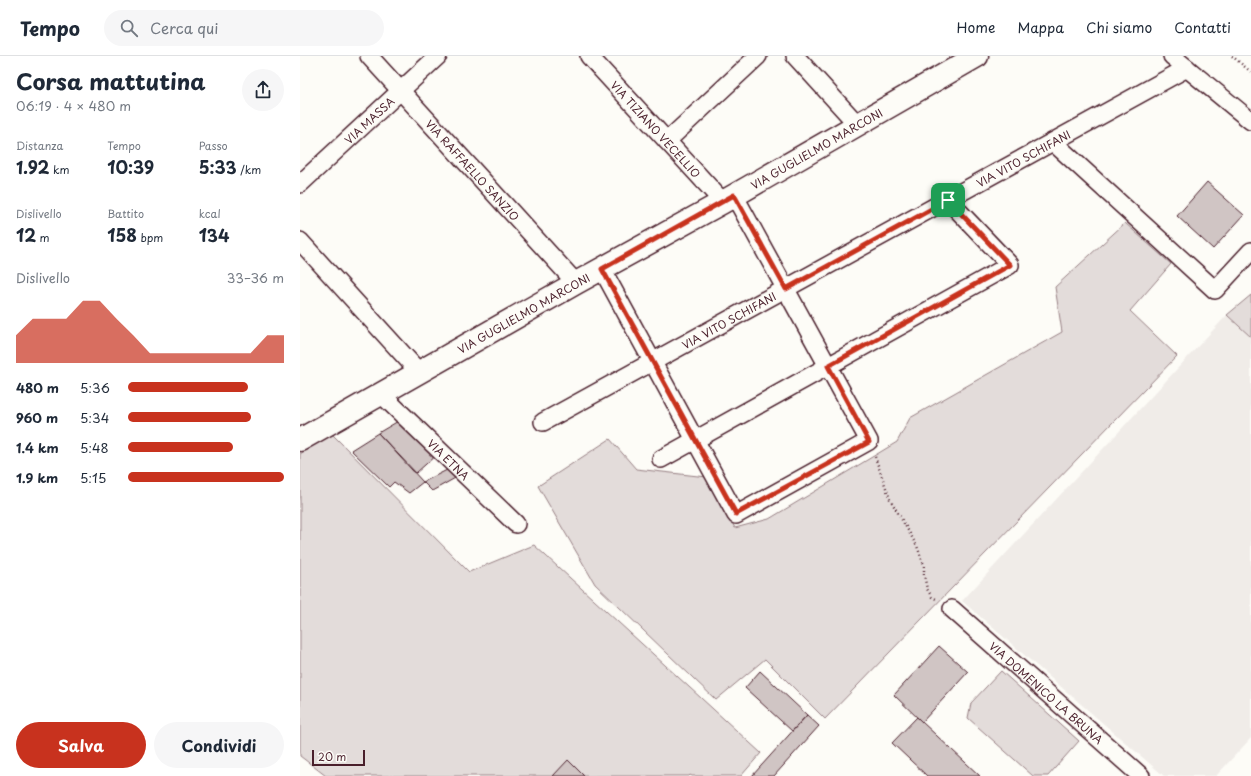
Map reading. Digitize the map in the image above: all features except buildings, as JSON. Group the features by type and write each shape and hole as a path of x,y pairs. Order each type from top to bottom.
{"main road":[{"name":"VIA GUGLIELMO MARCONI","path":"300,440 576,283 729,199 977,56"}],"street":[{"name":"VIA RAFFAELLO SANZIO","path":"369,56 576,283"},
{"name":"VIA MASSA","path":"300,184 438,56"},
{"name":"VIA TIZIANO VECELLIO","path":"589,56 667,141 729,199 786,289 869,442"},
{"path":"667,141 758,56"},
{"path":"795,56 857,124"},
{"path":"1172,56 1251,121"},
{"name":"VIA VITO SCHIFANI","path":"544,422 1187,68"},
{"path":"1054,142 1215,290 1251,251"},
{"path":"661,459 1010,265 948,200"},
{"path":"300,241 419,372"},
{"path":"602,269 736,514 869,442"},
{"name":"VIA ETNA","path":"380,394 516,524"},
{"name":"VIA DOMENICO LA BRUNA","path":"952,609 1141,776"}],"path":[{"path":"1232,56 1251,72"},
{"path":"869,442 890,499 917,546 924,565 924,575 927,589 932,597 952,609"}],"shaded area":[{"path":"1125,223 1171,264 1130,311 1177,356 825,719 765,659 716,700 595,584 538,486 610,439 636,469 707,477 735,528 769,519 897,442 910,418 1062,332 1055,287"},
{"path":"1251,295 1251,337 1227,315"},
{"path":"1227,315 1251,337 1251,738 1216,776 1164,776 962,601"},
{"path":"332,434 469,572 534,545 761,753 741,776 326,776 300,756 300,454"},
{"path":"1001,671 1079,741 1048,776 1033,776 968,718 971,703"}],"route":[{"path":"734,195 786,289 948,200 1010,265 828,366 869,442 736,514 602,269 734,195"}]}
